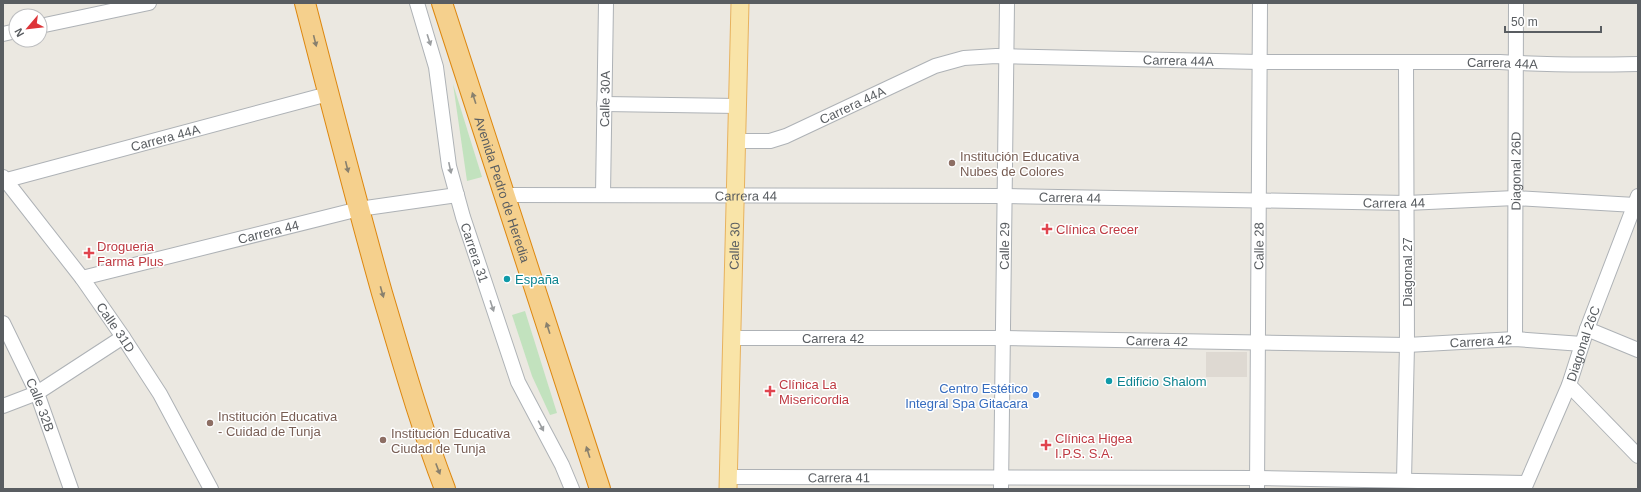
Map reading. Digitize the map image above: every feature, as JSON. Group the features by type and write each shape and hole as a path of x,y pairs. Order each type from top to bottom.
{"highway":[{"path":"306,3 358,209 418,417 445,489"},
{"name":"Avenida Pedro de Heredia","path":"442,3 600,489"}],"main road":[{"name":"Calle 30","path":"728,483 740,3"}],"street":[{"path":"48,24 150,3"},
{"name":"Carrera 31","path":"417,3 436,67 449,166 457,195 518,382 562,465 572,489"},
{"name":"Calle 30A","path":"603,194 606,3"},
{"name":"Calle 29","path":"1001,484 1007,3"},
{"name":"Calle 28","path":"1257,484 1260,3"},
{"name":"Diagonal 26D","path":"1515,338 1516,3"},
{"name":"Carrera 44A","path":"737,141 770,141 786,136 946,62 964,58 1006,56 1260,62 1516,63 1584,66 1638,64"},
{"name":"Diagonal 27","path":"1404,480 1407,345 1406,63"},
{"name":"Carrera 44A","path":"4,179 328,94"},
{"path":"604,104 738,106"},
{"name":"Calle 31D","path":"4,179 82,278 123,337 160,394 211,489"},
{"name":"Carrera 44","path":"82,278 358,209 457,195"},
{"name":"Carrera 44","path":"505,195 1004,196 1407,203 1515,198 1636,200"},
{"name":"Diagonal 26C","path":"1525,486 1569,385 1587,328 1636,200"},
{"name":"Calle 32B","path":"3,323 37,393 71,489"},
{"path":"1587,328 1638,350"},
{"path":"3,406 37,393 123,337"},
{"name":"Carrera 42","path":"732,338 1003,338 1258,341 1407,345 1515,338 1582,344"},
{"path":"1569,385 1638,456"},
{"name":"Carrera 41","path":"728,483 1257,484 1404,480 1525,486"}],"shaded area":[{"path":"1206,352 1247,352 1247,377 1206,377"}],"green space":[{"path":"453,84 482,177 467,181"},
{"path":"525,311 557,413 550,415 532,376 512,315"}],"place":[{"name":"Institución Educativa Nubes de Colores","path":"952,163"},
{"name":"Clínica Crecer","path":"1047,229"},
{"name":"Drogueria Farma Plus","path":"89,253"},
{"name":"España","path":"507,279"},
{"name":"Edificio Shalom","path":"1109,381"},
{"name":"Clínica La Misericordia","path":"770,391"},
{"name":"Centro Estético Integral Spa Gitacara","path":"1036,395"},
{"name":"Institución Educativa - Cuidad de Tunja","path":"210,423"},
{"name":"Institución Educativa Ciudad de Tunja","path":"383,440"},
{"name":"Clínica Higea I.P.S. S.A.","path":"1046,445"}]}
